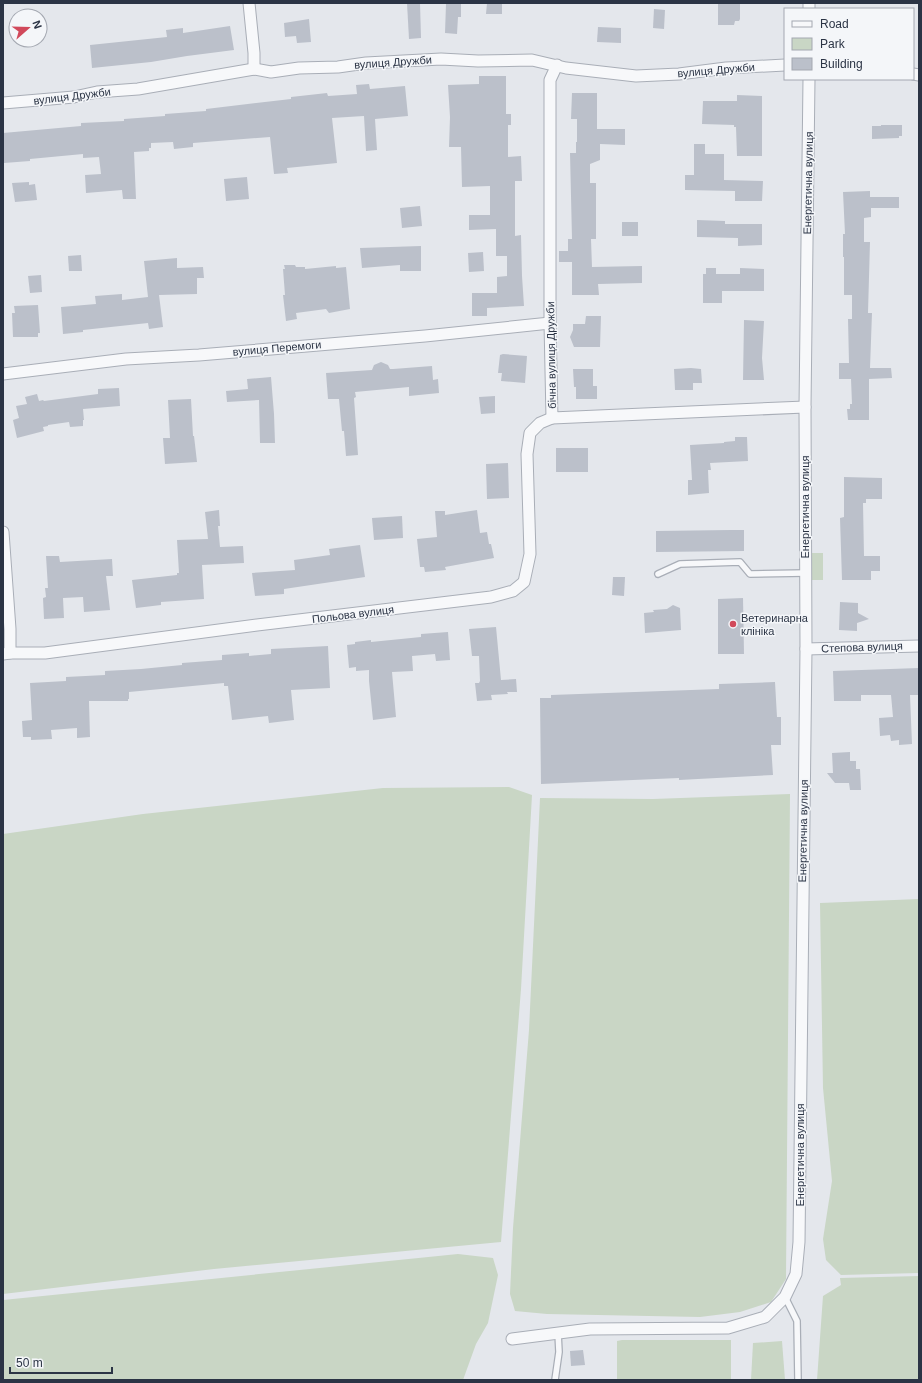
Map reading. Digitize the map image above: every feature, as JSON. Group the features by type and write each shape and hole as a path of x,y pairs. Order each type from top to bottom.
{"street":[{"path":"249,3 254,53 254,69"},
{"name":"вулиця Дружби","path":"3,103 74,97 97,92 138,88 254,69 271,72 299,68 338,67 366,63 441,59 478,61 532,60 566,68 636,76 679,74 726,68 784,65"},
{"name":"бічна вулиця Дружби","path":"557,65 550,80 550,323 552,418 805,407"},
{"name":"Енергетична вулиця","path":"512,1339 590,1329 728,1328 765,1317 785,1297 796,1274 799,1242 806,649 805,407 809,80"},
{"name":"вулиця Перемоги","path":"3,374 126,360 425,336 550,323"},
{"name":"Польова вулиця","path":"6,654 45,653 257,625 491,597 513,591 524,582 530,554 528,454 530,433 540,423 552,418"},
{"path":"3,532 10,629 6,654"},
{"name":"Степова вулиця","path":"806,649 919,646"}],"lane":[{"path":"658,574 680,564 740,562 750,574 806,573"},
{"path":"785,1297 797,1321 798,1380"},
{"path":"555,1380 559,1352 558,1333"}],"green space":[{"path":"812,553 823,553 823,580 812,580"},
{"path":"509,787 532,795 521,989 501,1242 214,1269 3,1294 3,834 143,814 383,788"},
{"path":"790,794 786,1279 771,1302 740,1312 700,1317 547,1314 515,1311 510,1294 513,1228 529,1030 540,798 653,799"},
{"path":"919,899 919,1273 841,1275 826,1260 823,1239 832,1181 823,1088 820,903"},
{"path":"458,1254 493,1258 498,1275 488,1323 476,1344 463,1380 3,1380 3,1300"},
{"path":"919,1276 919,1380 817,1380 823,1296 841,1285 840,1278"},
{"path":"731,1340 731,1380 617,1380 617,1341"},
{"path":"782,1341 785,1380 751,1380 753,1343"}],"building":[{"path":"407,3 420,3 421,38 409,39"},
{"path":"487,3 502,3 502,14 486,14"},
{"path":"718,3 740,3 739,21 735,21 734,25 718,25"},
{"path":"446,4 461,4 461,17 458,17 457,34 445,33"},
{"path":"654,9 665,10 664,29 653,28"},
{"path":"309,19 311,42 297,43 296,36 285,37 284,23"},
{"path":"230,26 234,50 151,62 92,68 90,45 167,37 166,30 183,28 183,33"},
{"path":"598,27 621,28 621,43 597,42"},
{"path":"479,76 506,76 506,114 511,114 511,125 508,125 508,157 521,156 522,181 515,181 515,236 521,235 524,306 487,308 487,316 472,316 472,293 497,293 497,277 507,276 507,256 496,256 496,229 469,230 469,215 490,215 490,186 462,187 461,147 449,147 450,117 448,85 479,84"},
{"path":"369,84 370,89 405,86 408,116 375,119 377,150 366,151 364,116 332,118 337,163 287,168 288,173 274,174 270,137 193,143 193,147 174,149 173,142 151,143 151,148 149,148 149,151 134,152 136,199 123,199 122,190 86,193 85,175 101,174 99,157 83,158 83,154 4,163 3,133 81,126 81,123 124,121 124,119 165,116 165,114 206,111 206,109 291,99 291,97 327,93 328,96 357,94 356,85"},
{"path":"572,93 597,93 597,129 625,129 625,145 600,144 600,160 590,164 590,183 596,183 596,239 591,239 592,267 642,266 642,283 598,284 599,295 572,295 572,262 559,262 559,251 568,251 568,239 572,239 570,153 576,153 577,119 571,119"},
{"path":"737,95 762,96 762,156 737,156 736,127 734,127 734,125 702,124 703,101 737,101"},
{"path":"902,125 902,136 899,136 899,138 872,139 872,126"},
{"path":"694,144 705,144 705,154 724,154 724,180 763,181 762,201 735,201 735,191 685,190 685,175 694,175"},
{"path":"247,177 249,199 226,201 224,179"},
{"path":"29,182 29,185 35,184 37,200 15,202 12,183"},
{"path":"870,191 870,197 899,197 899,208 871,208 871,217 864,218 864,242 870,242 868,313 872,313 870,368 891,368 892,378 869,379 869,420 848,420 847,409 850,409 850,404 852,404 851,379 839,379 839,363 849,363 848,319 852,319 852,295 844,295 843,234 845,234 843,192"},
{"path":"420,206 422,226 402,228 400,208"},
{"path":"697,220 725,221 725,224 762,224 762,245 738,246 738,238 697,237"},
{"path":"622,222 638,222 638,236 622,236"},
{"path":"421,246 421,271 400,271 400,265 362,268 360,248"},
{"path":"483,252 484,271 469,272 468,253"},
{"path":"81,255 82,271 69,271 68,256"},
{"path":"177,258 177,268 203,267 204,278 197,278 197,294 159,295 163,327 149,329 148,323 83,330 83,332 63,334 61,307 96,304 95,296 122,294 122,300 148,297 144,261"},
{"path":"284,265 295,265 296,267 305,267 305,269 336,266 336,268 346,267 350,309 329,313 326,309 296,313 297,319 286,321 283,295 285,295"},
{"path":"706,268 716,268 716,274 740,274 740,268 764,269 764,291 722,291 722,303 703,303 703,274 706,274"},
{"path":"41,275 42,292 30,293 28,276"},
{"path":"38,305 40,333 38,333 38,337 13,337 12,313 15,313 14,306"},
{"path":"586,316 601,316 600,347 574,347 570,337 573,330 573,324 585,324"},
{"path":"744,320 764,321 762,358 764,380 743,380"},
{"path":"500,355 527,356 525,383 501,381 502,373 498,373"},
{"path":"381,362 388,365 390,369 432,366 433,380 438,379 439,393 409,396 409,387 355,392 356,397 354,398 358,455 346,456 339,399 328,399 326,373 372,370 374,365"},
{"path":"573,369 593,369 593,386 597,386 597,399 576,399"},
{"path":"674,369 701,369 702,383 693,383 693,390 675,390"},
{"path":"271,377 275,443 260,443 259,400 227,402 226,391 248,389 247,379"},
{"path":"119,388 120,406 83,409 83,426 70,427 69,422 48,425 43,427 44,431 17,438 13,420 19,418 16,406 27,404 25,397 37,394 39,401 44,401 98,394 98,389"},
{"path":"495,396 495,413 481,414 479,397"},
{"path":"191,399 193,436 197,462 165,464 163,438 170,438 168,400"},
{"path":"735,437 747,437 748,461 710,463 711,470 708,470 709,493 688,495 688,480 692,480 690,445 724,443 735,441"},
{"path":"556,448 588,448 588,472 556,472"},
{"path":"508,463 509,498 487,499 486,464"},
{"path":"844,477 882,478 882,499 866,499 866,503 863,503 864,556 880,556 880,571 871,571 871,580 842,580 840,518 844,517"},
{"path":"219,510 220,526 218,526 220,547 243,546 244,563 202,565 204,599 161,602 161,605 136,608 132,580 177,575 177,573 179,573 177,540 208,539 205,512"},
{"path":"477,510 480,533 487,532 494,558 445,567 446,570 425,572 424,567 420,567 417,539 437,537 435,511 445,511 445,515"},
{"path":"402,516 403,538 374,540 372,518"},
{"path":"744,530 744,551 656,552 656,531"},
{"path":"360,545 365,577 284,589 284,594 255,596 252,573 295,570 294,560 330,555 329,549"},
{"path":"46,556 59,556 60,562 112,559 113,576 106,576 110,610 84,612 83,597 63,598 64,618 44,619 43,598 46,597 45,588 48,588"},
{"path":"613,577 625,577 624,596 612,595"},
{"name":"Ветеринарна клініка","path":"743,598 744,654 718,654 718,599"},
{"path":"840,602 858,603 858,613 869,619 857,623 857,631 839,630"},
{"path":"673,605 680,608 681,630 645,633 644,613 654,612 653,610 667,609"},
{"path":"496,627 501,680 516,679 517,692 491,695 492,700 477,701 475,683 479,683 480,681 479,656 472,656 469,629"},
{"path":"448,632 450,660 436,661 435,654 412,656 413,671 392,672 396,717 373,720 369,670 356,671 356,667 349,668 347,645 355,644 355,642 371,640 371,642 421,637 421,634"},
{"path":"328,646 330,688 291,690 294,720 269,723 268,716 232,720 228,686 224,686 224,683 129,692 128,701 89,701 90,737 77,738 77,728 51,730 52,739 31,740 31,737 23,737 22,721 32,720 30,683 66,681 66,677 105,675 105,671 141,669 182,665 182,663 222,660 222,655 249,653 249,656 271,654 271,649"},
{"path":"919,668 919,695 910,695 912,744 899,745 899,740 891,741 890,735 880,736 879,718 893,717 891,695 861,695 861,701 834,701 833,671"},
{"path":"775,682 777,717 781,717 781,745 771,745 773,775 679,780 679,778 541,784 540,698 551,698 551,695 719,689 719,684"},
{"path":"850,752 850,761 856,761 856,769 860,769 861,790 850,790 849,783 835,783 827,773 833,773 832,753"},
{"path":"583,1350 585,1365 571,1366 570,1351"}],"place":[{"name":"Ветеринарна клініка","path":"733,624"}]}
